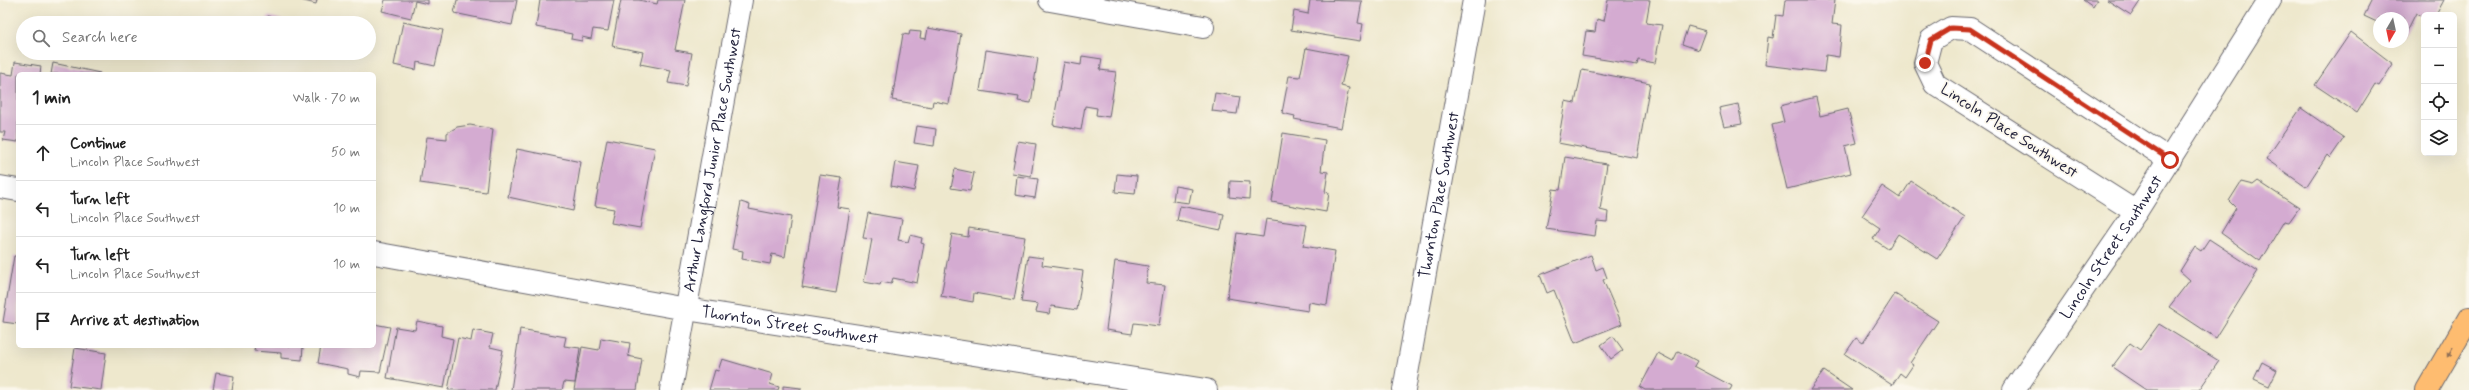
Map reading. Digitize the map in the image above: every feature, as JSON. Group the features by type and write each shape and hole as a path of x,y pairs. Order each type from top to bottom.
{"highway":[{"path":"2427,390 2469,318"}],"street":[{"name":"Arthur Langford Junior Place Southwest","path":"671,390 741,0"},
{"path":"1050,0 1203,27"},
{"name":"Thornton Place Southwest","path":"1404,390 1474,0"},
{"name":"Lincoln Street Southwest","path":"2014,390 2136,212 2270,0"},
{"name":"Lincoln Place Southwest","path":"2136,212 1935,84 1925,63 1931,40 1951,28 1970,29 2170,160"},
{"path":"0,187 16,190"},
{"name":"Thornton Street Southwest","path":"376,253 686,309 1206,390"}],"building":[{"path":"300,0 317,0 316,4"},
{"path":"385,0 428,0 428,4 415,1 411,18 382,11"},
{"path":"457,0 517,0 512,25 454,13"},
{"path":"540,0 614,0 608,31 593,29 591,39 582,37 582,41 571,39 572,34 536,27"},
{"path":"621,0 639,0 657,4 658,0 685,0 675,50 692,53 686,86 668,83 671,70 640,64 643,52 612,46"},
{"path":"1310,0 1362,1 1358,23 1363,24 1360,41 1291,30 1294,11 1308,14"},
{"path":"1608,0 1650,0 1646,23 1662,25 1655,63 1638,60 1637,65 1582,56 1586,31 1595,32 1597,19 1604,21"},
{"path":"1785,0 1835,0 1832,24 1842,25 1839,57 1826,55 1824,72 1765,65 1768,37 1773,38 1776,15 1783,16"},
{"path":"2083,0 2097,0 2093,7"},
{"path":"2107,0 2141,0 2131,15"},
{"path":"2372,0 2444,0 2438,12 2421,12 2421,16 2416,13 2409,27 2409,12 2373,12 2373,20 2364,16"},
{"path":"403,22 443,30 435,66 417,62 416,70 394,65"},
{"path":"1688,26 1706,31 1699,50 1682,44"},
{"path":"928,28 961,34 949,104 933,101 932,107 892,100 903,34 909,35 910,31 921,32 920,38 926,39"},
{"path":"2351,32 2393,64 2379,86 2375,84 2357,113 2315,85"},
{"path":"1306,48 1348,56 1341,86 1349,88 1341,128 1294,119 1295,116 1282,113 1289,76 1300,77"},
{"path":"986,50 1038,58 1031,103 1018,101 1019,97 980,91"},
{"path":"1082,56 1102,59 1100,70 1116,72 1109,117 1096,115 1097,108 1085,106 1081,130 1053,125 1064,62 1081,65"},
{"path":"15,62 41,66 40,72 16,72 16,142 3,140 5,132 0,132 0,73 13,75"},
{"path":"53,63 95,72 51,72"},
{"path":"1582,70 1650,83 1637,158 1558,143 1565,101 1575,103"},
{"path":"1215,93 1240,97 1237,114 1212,111"},
{"path":"1816,97 1820,116 1848,109 1857,143 1845,146 1851,173 1787,189 1772,125 1784,122 1780,106"},
{"path":"1738,104 1742,124 1724,127 1719,108"},
{"path":"2301,108 2344,138 2330,158 2327,155 2306,187 2266,159"},
{"path":"470,125 493,129 486,192 420,183 427,137 447,139 447,133 457,127"},
{"path":"917,126 936,129 934,146 914,143"},
{"path":"1283,133 1325,140 1321,171 1328,172 1325,192 1329,193 1326,212 1272,202"},
{"path":"607,139 655,148 640,228 611,223 614,209 595,206"},
{"path":"1018,141 1036,144 1031,176 1012,173"},
{"path":"517,149 581,162 573,211 508,197"},
{"path":"1565,157 1607,164 1600,210 1608,212 1607,222 1597,221 1595,236 1546,229 1553,189 1560,190"},
{"path":"895,162 919,166 914,191 891,186"},
{"path":"955,169 974,173 970,191 951,188"},
{"path":"1117,174 1137,176 1135,194 1115,192"},
{"path":"820,175 842,178 837,207 850,209 836,293 802,287"},
{"path":"1017,176 1038,179 1035,198 1015,195"},
{"path":"1230,181 1250,182 1249,199 1229,197"},
{"path":"1911,181 1965,217 1937,259 1898,234 1888,249 1873,239 1880,228 1862,216 1882,186 1900,198"},
{"path":"2258,181 2299,208 2289,222 2284,221 2260,261 2221,233 2236,208 2229,201 2241,182 2253,185"},
{"path":"1175,186 1192,189 1189,203 1173,201"},
{"path":"741,202 750,205 749,209 791,217 785,257 772,254 770,264 742,259 743,251 732,249"},
{"path":"1180,206 1224,214 1221,230 1177,221"},
{"path":"868,213 902,219 898,240 908,242 910,235 922,238 921,243 924,244 917,283 893,278 891,284 881,282 880,285 864,282 872,239 863,238"},
{"path":"1266,219 1307,225 1303,246 1335,251 1327,305 1309,302 1308,311 1227,298 1237,233 1263,237"},
{"path":"969,228 1025,237 1014,300 974,293 973,302 941,296 952,234 968,237"},
{"path":"2209,239 2258,271 2216,338 2169,307 2190,280 2180,271 2195,247 2201,251"},
{"path":"1591,255 1596,270 1603,267 1607,278 1603,280 1622,324 1575,343 1554,290 1547,293 1540,275"},
{"path":"14,256 16,256 16,324 3,322"},
{"path":"1028,256 1043,258 1042,265 1083,271 1077,310 1051,306 1049,314 1036,312 1038,304 1021,302"},
{"path":"1115,261 1148,266 1146,283 1165,285 1159,326 1134,323 1132,334 1106,330"},
{"path":"1895,294 1938,321 1910,363 1913,365 1905,377 1900,373 1892,385 1845,354 1856,338 1863,343"},
{"path":"417,321 442,326 441,336 453,339 444,388 387,378 396,327 415,330"},
{"path":"376,324 390,327 380,372 361,371 360,377 348,374 348,369 318,363 321,348 376,348"},
{"path":"2159,324 2219,361 2199,390 2146,390 2112,367 2130,343 2140,350"},
{"path":"520,329 566,337 564,346 580,348 575,383 564,382 562,390 511,390"},
{"path":"473,330 493,334 490,347 503,350 495,390 448,390 458,338 471,341"},
{"path":"1613,336 1623,350 1611,359 1601,345"},
{"path":"601,338 630,343 628,356 642,359 637,390 574,390 582,347 599,350"},
{"path":"75,348 106,353 101,390 69,386"},
{"path":"255,348 303,348 302,360 281,358 281,353 254,351"},
{"path":"1678,351 1697,361 1694,366 1732,386 1730,390 1645,390 1640,387 1658,353 1673,361"},
{"path":"722,359 773,374 770,384 779,387 778,390 709,390 715,370 718,371"},
{"path":"2262,362 2277,370 2269,386 2254,379"},
{"path":"1824,371 1852,390 1810,390"},
{"path":"216,373 234,376 232,390 213,390"},
{"path":"783,386 801,388 801,390 783,390"}],"route":[{"path":"1925,63 1931,40 1951,28 1970,29 2170,160"}]}
